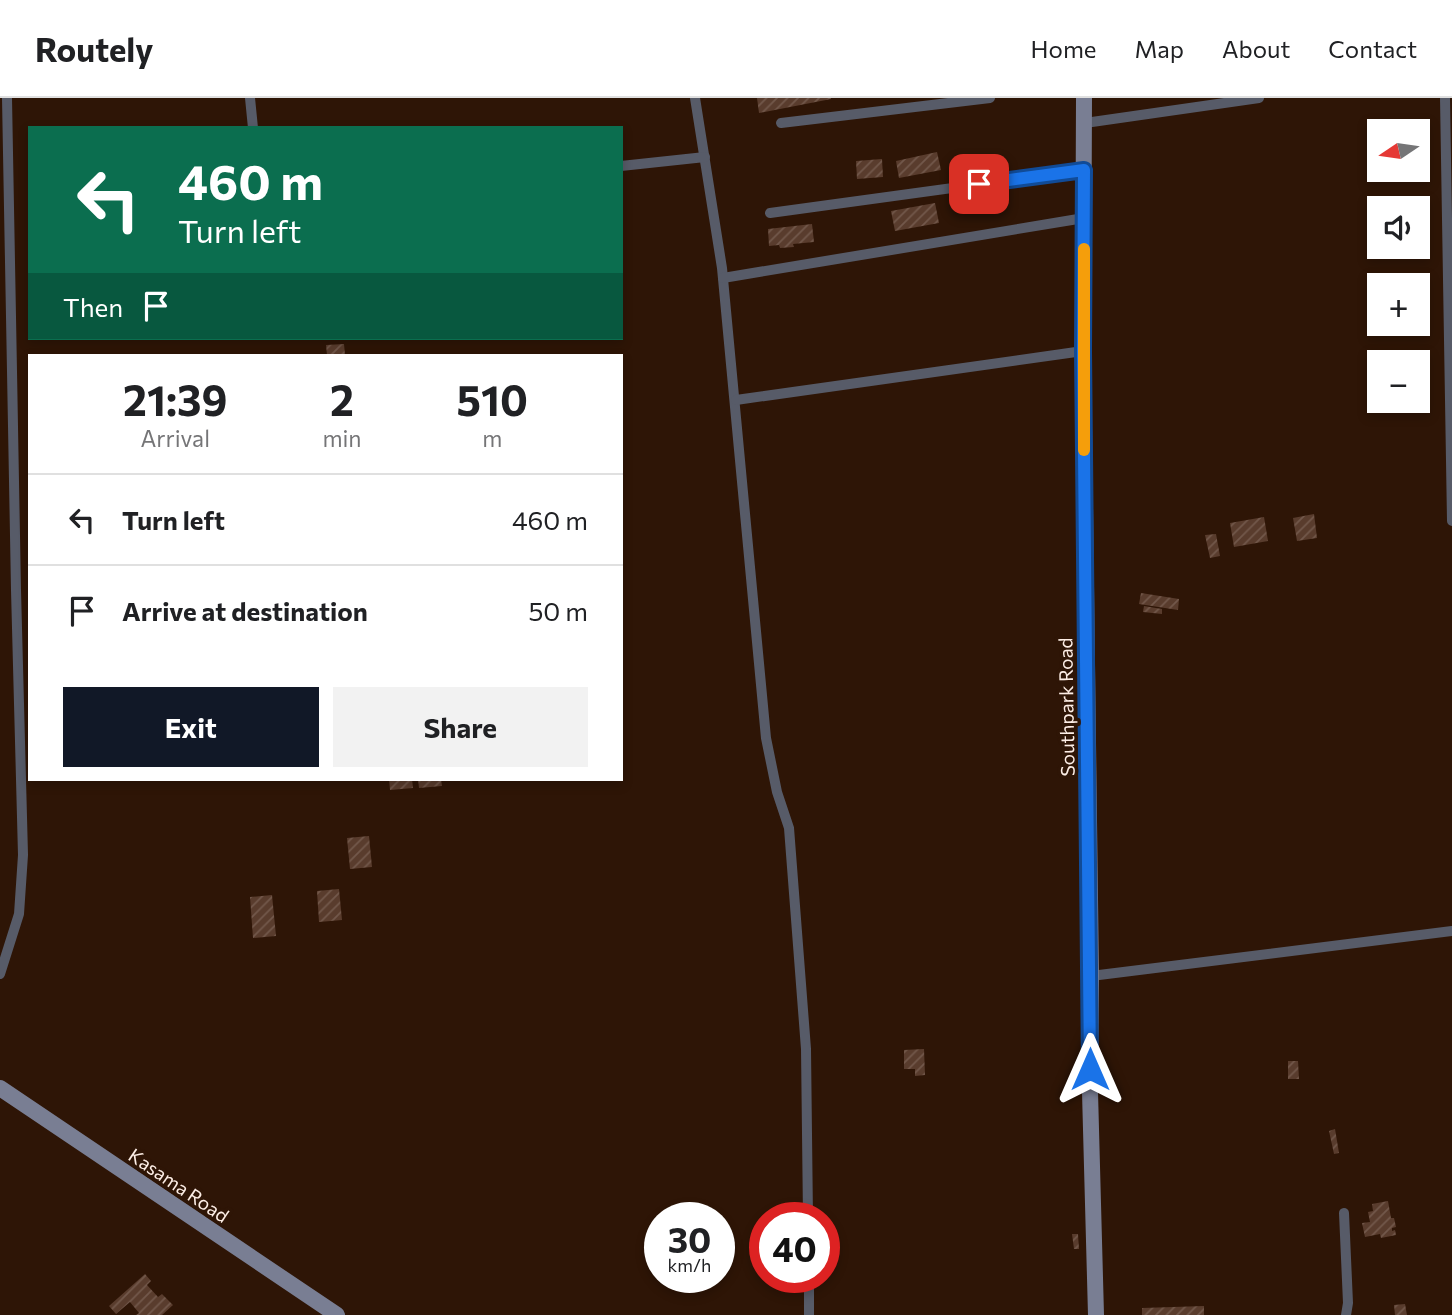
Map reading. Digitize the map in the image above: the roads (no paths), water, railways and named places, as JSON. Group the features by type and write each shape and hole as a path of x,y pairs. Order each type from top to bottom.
{"street":[{"path":"0,974 19,914 23,855 8,98"},
{"path":"250,98 253,126"},
{"path":"695,98 723,278 766,738 777,792 789,828 806,1049 808,1202"},
{"path":"781,123 990,98"},
{"name":"Southpark Road","path":"1084,98 1083,351 1091,976 1090,1105 1096,1315"},
{"path":"1085,123 1259,98"},
{"path":"1445,98 1452,521"},
{"path":"623,166 705,157"},
{"path":"770,213 1084,170"},
{"path":"723,278 1084,219"},
{"path":"736,400 1083,351"},
{"path":"1091,976 1452,931"},
{"name":"Kasama Road","path":"0,1088 337,1315"},
{"path":"1344,1213 1348,1303 1346,1315"},
{"path":"809,1293 809,1315"}]}
